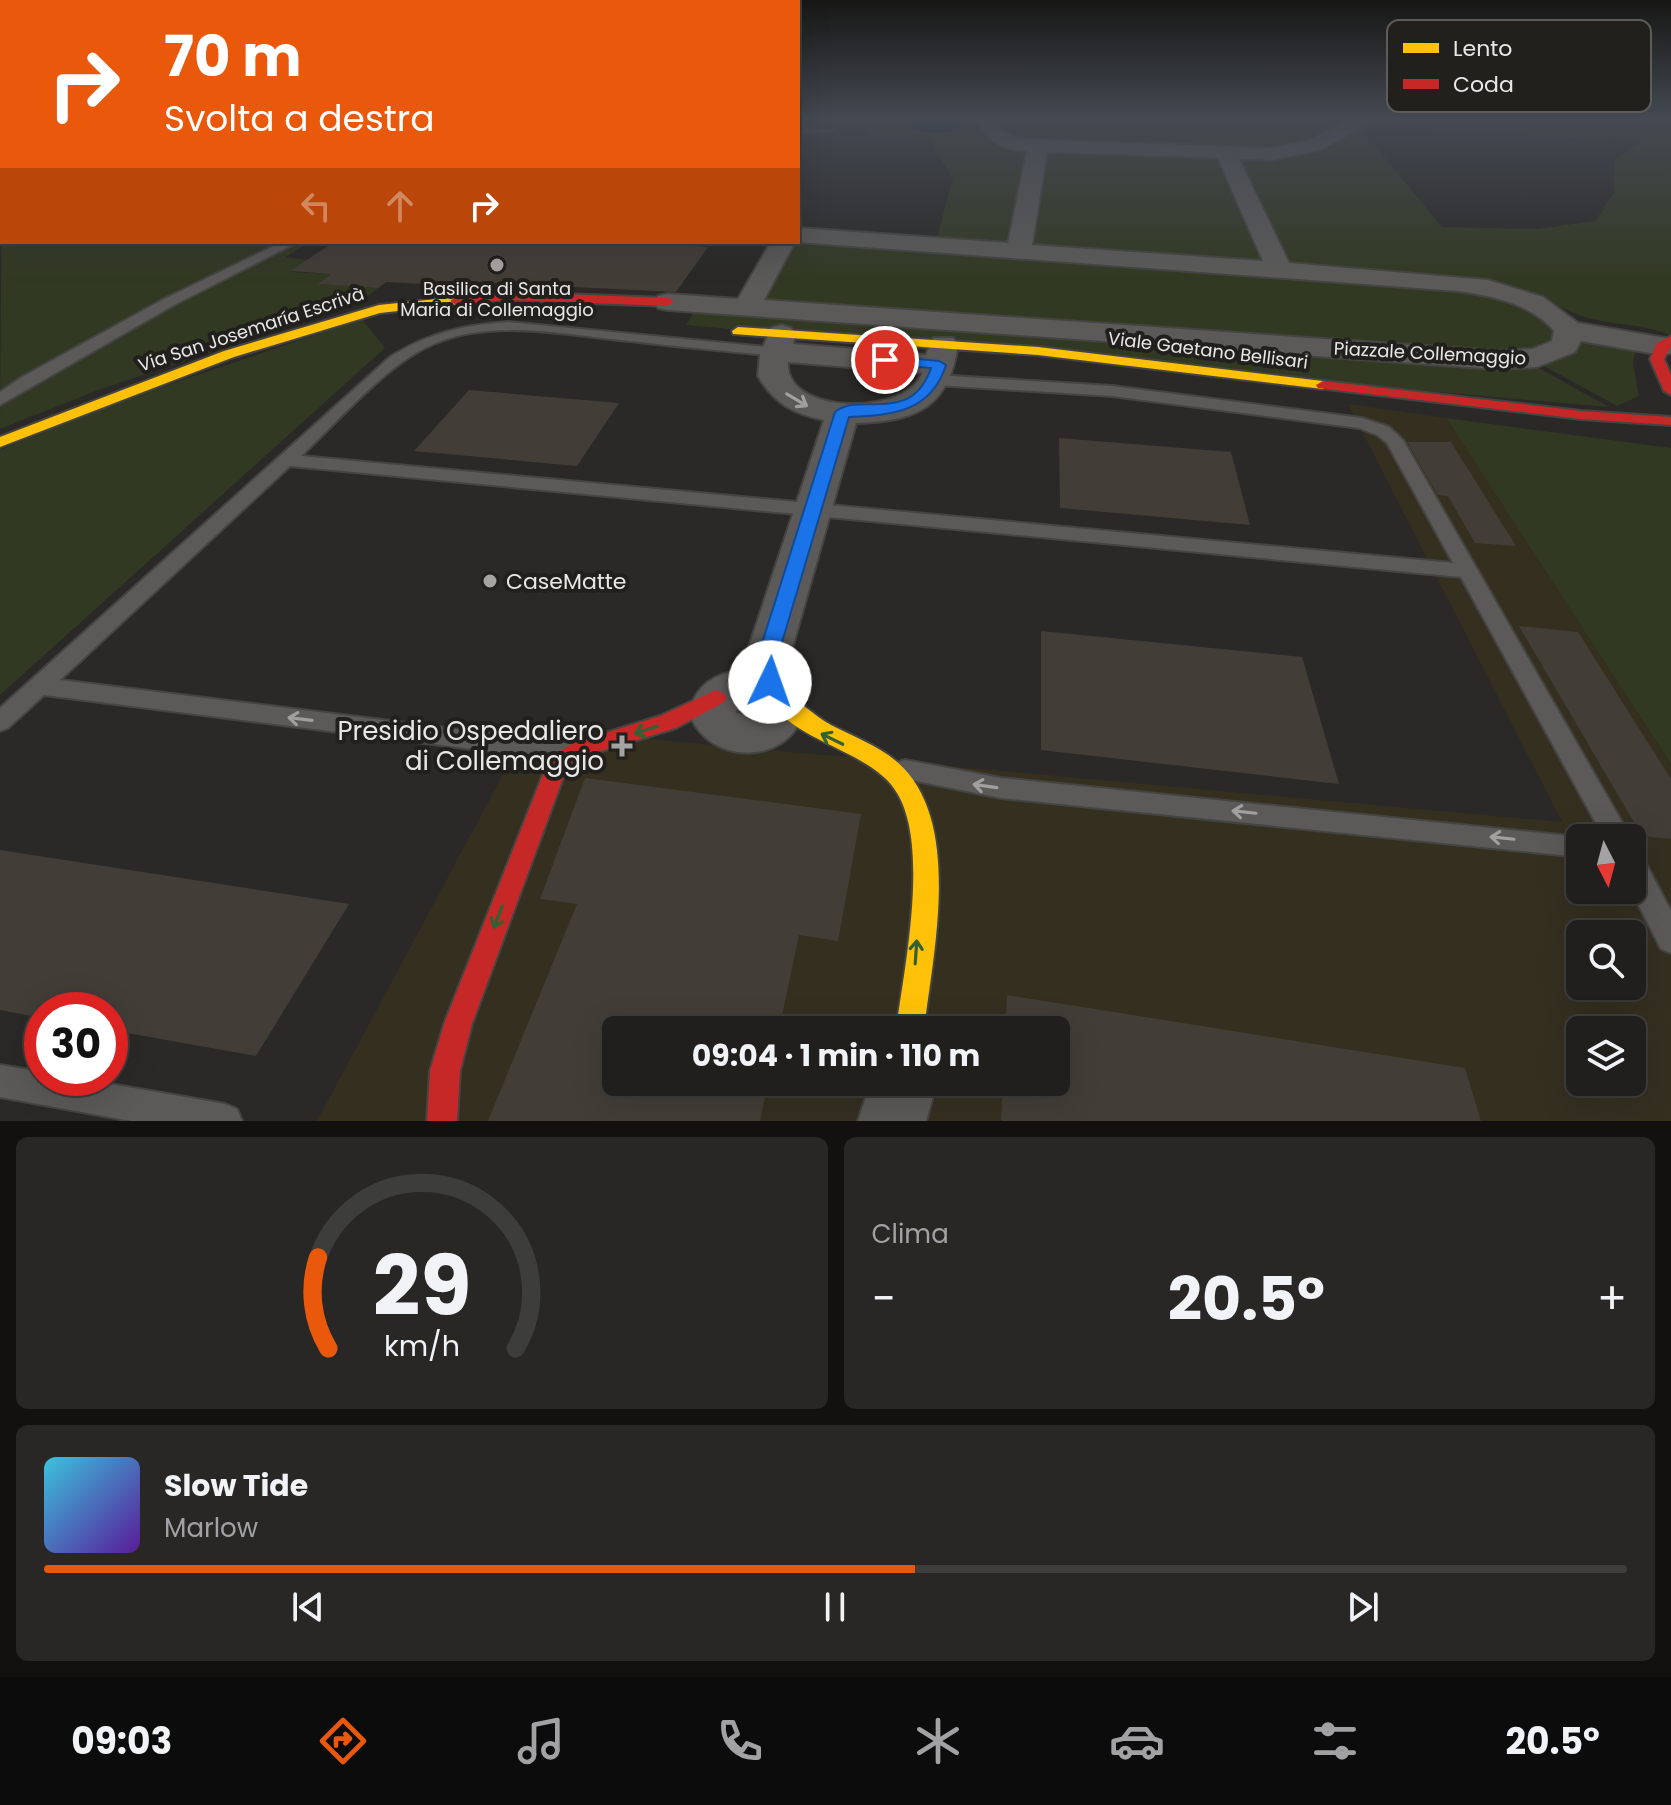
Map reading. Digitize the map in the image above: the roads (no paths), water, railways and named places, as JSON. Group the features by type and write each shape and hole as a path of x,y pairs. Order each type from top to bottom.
{"street":[{"path":"1019,251 1033,171"},
{"path":"1235,171 1280,270"},
{"path":"800,235 1484,287 1538,306 1559,318 1569,330 1667,343 1657,363 1671,391"},
{"path":"778,343 773,374 787,394 809,406 843,412 903,406 921,397 939,363 778,343 743,318 782,244"},
{"name":"Via San Josemaría Escrivà","path":"0,442 187,369 379,309 508,296 668,302"},
{"name":"Piazzale Collemaggio","path":"668,302 743,318 1497,360 1549,355 1565,346 1569,330"},
{"name":"Viale Gaetano Bellisari","path":"939,363 1065,354 1581,415 1671,421"},
{"path":"442,1121 445,1071 465,1001 557,765 572,753 668,722 754,687 843,412"},
{"path":"754,687 814,730 886,765 912,792 923,831 911,1016"},
{"path":"892,1121 900,1096"}],"lane":[{"path":"0,400 27,380 180,296 288,244"},
{"path":"0,722 404,353 454,334 490,328 778,343"},
{"path":"939,363 1112,391 1362,423 1383,431 1394,440 1610,824"},
{"path":"286,460 1469,571"},
{"path":"38,686 572,753"},
{"path":"886,765 1001,788 1566,845"},
{"path":"1646,891 1671,940"},
{"path":"0,1081 225,1121"}],"place":[{"name":"Basilica di Santa Maria di Collemaggio","path":"497,265"},
{"name":"CaseMatte","path":"490,581"},
{"name":"Presidio Ospedaliero di Collemaggio","path":"622,746"}]}
